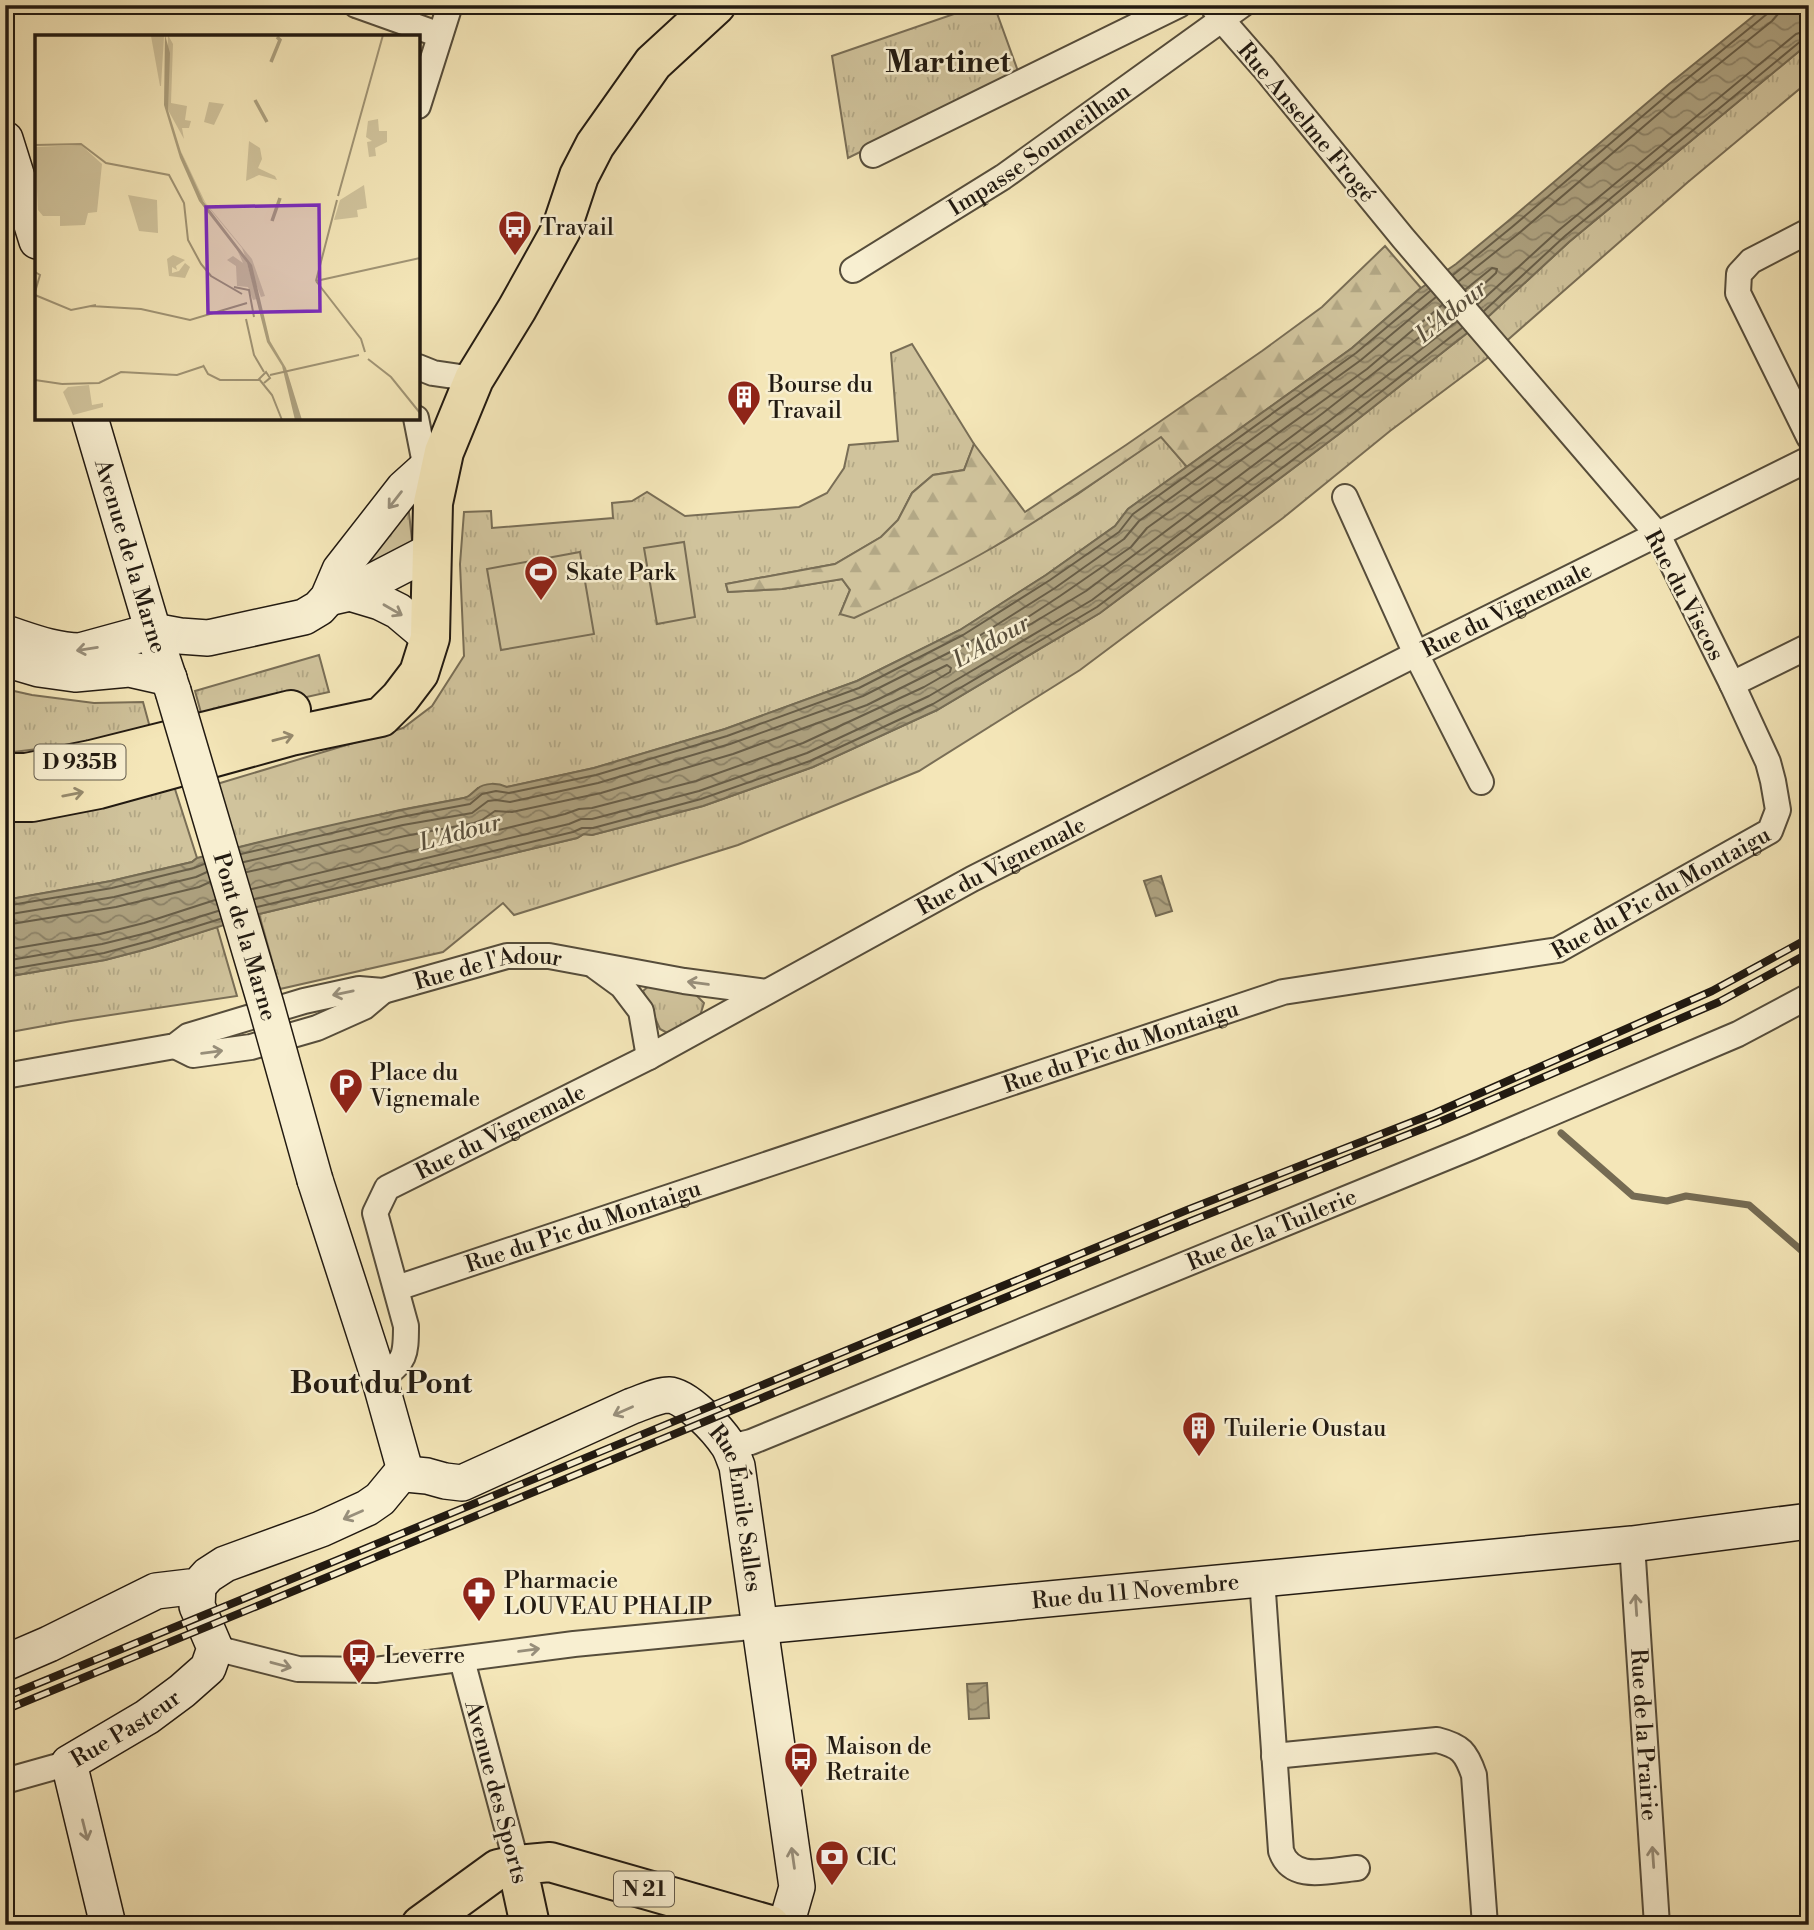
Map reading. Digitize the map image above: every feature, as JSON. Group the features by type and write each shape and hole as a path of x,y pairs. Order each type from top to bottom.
{"main road":[{"path":"5,802 32,802 99,789 290,736 380,717 400,698 419,673 430,638 434,475 474,379 561,230 579,177 595,145 653,62 716,5"},
{"name":"D 935B","path":"5,773 26,773 91,760 209,729 373,692 400,698"},
{"name":"N 21","path":"421,1925 498,1869 550,1862 770,1925"},
{"name":"Avenue des Sports","path":"517,1865 530,1925"}],"street":[{"path":"356,5 440,35"},
{"path":"420,100 450,5"},
{"path":"873,155 1179,5"},
{"name":"Rue Anselme Frogé","path":"1225,10 1264,68 1403,239 1497,346"},
{"name":"Impasse Soumeilhan","path":"853,270 1003,177 1225,10"},
{"path":"5,139 20,179 35,234"},
{"path":"1809,231 1751,261 1739,274 1738,293 1809,437"},
{"name":"Rue du Viscos","path":"1497,346 1658,535 1768,762"},
{"path":"420,368 433,373 474,379"},
{"name":"Avenue de la Marne","path":"91,420 171,684"},
{"path":"339,596 340,570 404,488 434,475 417,420"},
{"name":"Rue du Vignemale","path":"380,1381 401,1361 406,1346 407,1326 375,1213 387,1188 649,1057 972,879 1416,654 1809,460"},
{"path":"1345,497 1416,654 1481,782"},
{"path":"5,633 69,651 92,649 153,631 208,638 304,617 339,596 431,551"},
{"path":"339,596 380,602 398,611 430,638"},
{"path":"5,659 39,669 75,674 129,669 171,684 184,659 208,638"},
{"path":"1732,684 1809,646"},
{"name":"Pont de la Marne","path":"171,684 267,1005 315,1180 380,1381"},
{"name":"Rue du Pic du Montaigu","path":"397,1288 1283,992 1558,950 1770,831 1778,810 1768,762"},
{"name":"Rue de l'Adour","path":"5,1076 175,1046 188,1037 304,1001 359,989 383,991 507,956 549,956 684,981 766,992"},
{"name":"Rue de l'Adour","path":"593,964 622,986 641,1011 649,1057"},
{"name":"Rue de la Tuilerie","path":"730,1447 751,1442 1472,1147 1738,1034 1809,996"},
{"path":"213,1644 197,1606 198,1586 208,1575 225,1564 321,1529 367,1508 380,1499 399,1476 406,1474 380,1381"},
{"name":"Rue Émile Salles","path":"406,1474 427,1475 461,1483 659,1396 680,1397 719,1432 730,1447 737,1466 797,1887 786,1925"},
{"name":"Rue du 11 Novembre","path":"213,1644 298,1669 375,1670 579,1644 1632,1544 1809,1521"},
{"name":"Rue de la Prairie","path":"1632,1544 1657,1925"},
{"path":"1262,1578 1281,1851 1284,1861 1302,1873 1357,1868"},
{"path":"5,1663 156,1591 198,1586"},
{"name":"Rue Pasteur","path":"5,1781 69,1763 147,1717 208,1668 213,1644"},
{"name":"Avenue des Sports","path":"462,1660 517,1865"},
{"path":"1274,1756 1437,1740 1454,1744 1467,1755 1474,1775 1485,1925"},
{"path":"69,1763 108,1925"}],"green space":[{"path":"980,5 994,5 1019,74 848,158 832,56"},
{"path":"1809,43 1809,81 1688,182 1486,359 1390,431 1283,518 1080,670 919,771 738,845 514,915 503,903 443,952 280,989 259,914 703,806 813,767 937,710 1100,613 1339,434 1490,315 1569,242"},
{"path":"1385,246 1421,288 1352,348 1187,467 1161,437 992,548 854,618 840,614 850,590 842,579 782,589 728,592 726,584 835,564 881,537 898,520 912,493 933,475 964,470 974,444 1025,512 1126,445 1322,307"},
{"path":"912,344 974,444 964,470 933,475 912,493 898,520 881,537 835,564 726,584 728,592 782,589 842,579 850,590 840,614 993,547 1078,494 1161,436 1187,467 1128,509 1115,526 1046,575 960,630 857,681 725,729 594,768 507,787 478,788 469,797 236,848 217,784 403,728 432,706 464,656 460,564 464,512 491,511 492,528 613,518 612,503 632,501 647,492 685,516 799,507 827,493 844,468 849,445 898,441 891,353"},
{"path":"407,495 413,549 355,575"},
{"path":"684,542 695,617 657,624 644,548"},
{"name":"Skate Park","path":"580,552 594,634 501,650 487,569"},
{"path":"319,655 329,692 203,720 195,691"},
{"path":"5,689 94,703 143,702 152,735 5,753"},
{"path":"174,786 197,858 192,862 111,881 5,900 5,816"},
{"path":"217,927 237,996 5,1033 5,977 105,960"},
{"path":"650,985 696,995 704,1003 699,1019 671,1035 660,1029 643,991"}],"water":[{"name":"L'Adour","path":"1767,5 1809,5 1809,43 1569,242 1490,315 1339,434 1100,613 937,710 813,767 703,806 259,914 105,960 5,977 5,900 111,881 295,833 463,798 488,784 507,787 594,768 725,729 857,681 960,630 1046,575 1115,526 1128,509 1352,348 1421,288 1456,264"},
{"path":"1161,876 1172,911 1156,916 1144,881"},
{"path":"987,1683 989,1718 969,1719 967,1684"}],"waterway":[{"path":"1561,1133 1633,1196 1667,1201 1686,1196 1749,1205 1809,1257"}],"railway":[{"path":"5,1697 1187,1210 1435,1113 1712,991 1809,938"},
{"path":"5,1710 1191,1221 1437,1123 1719,1002 1809,953"}],"place":[{"name":"Travail","path":"515,257"},
{"name":"Bourse du Travail","path":"744,427"},
{"name":"Skate Park","path":"541,602"},
{"name":"Place du Vignemale","path":"346,1115"},
{"name":"Tuilerie Oustau","path":"1199,1458"},
{"name":"Pharmacie LOUVEAU PHALIP","path":"479,1623"},
{"name":"Leverre","path":"359,1685"},
{"name":"Maison de Retraite","path":"801,1789"},
{"name":"CIC","path":"832,1887"}],"district":[{"name":"Martinet","path":"948,62"},
{"name":"Bout du Pont","path":"381,1383"}]}
